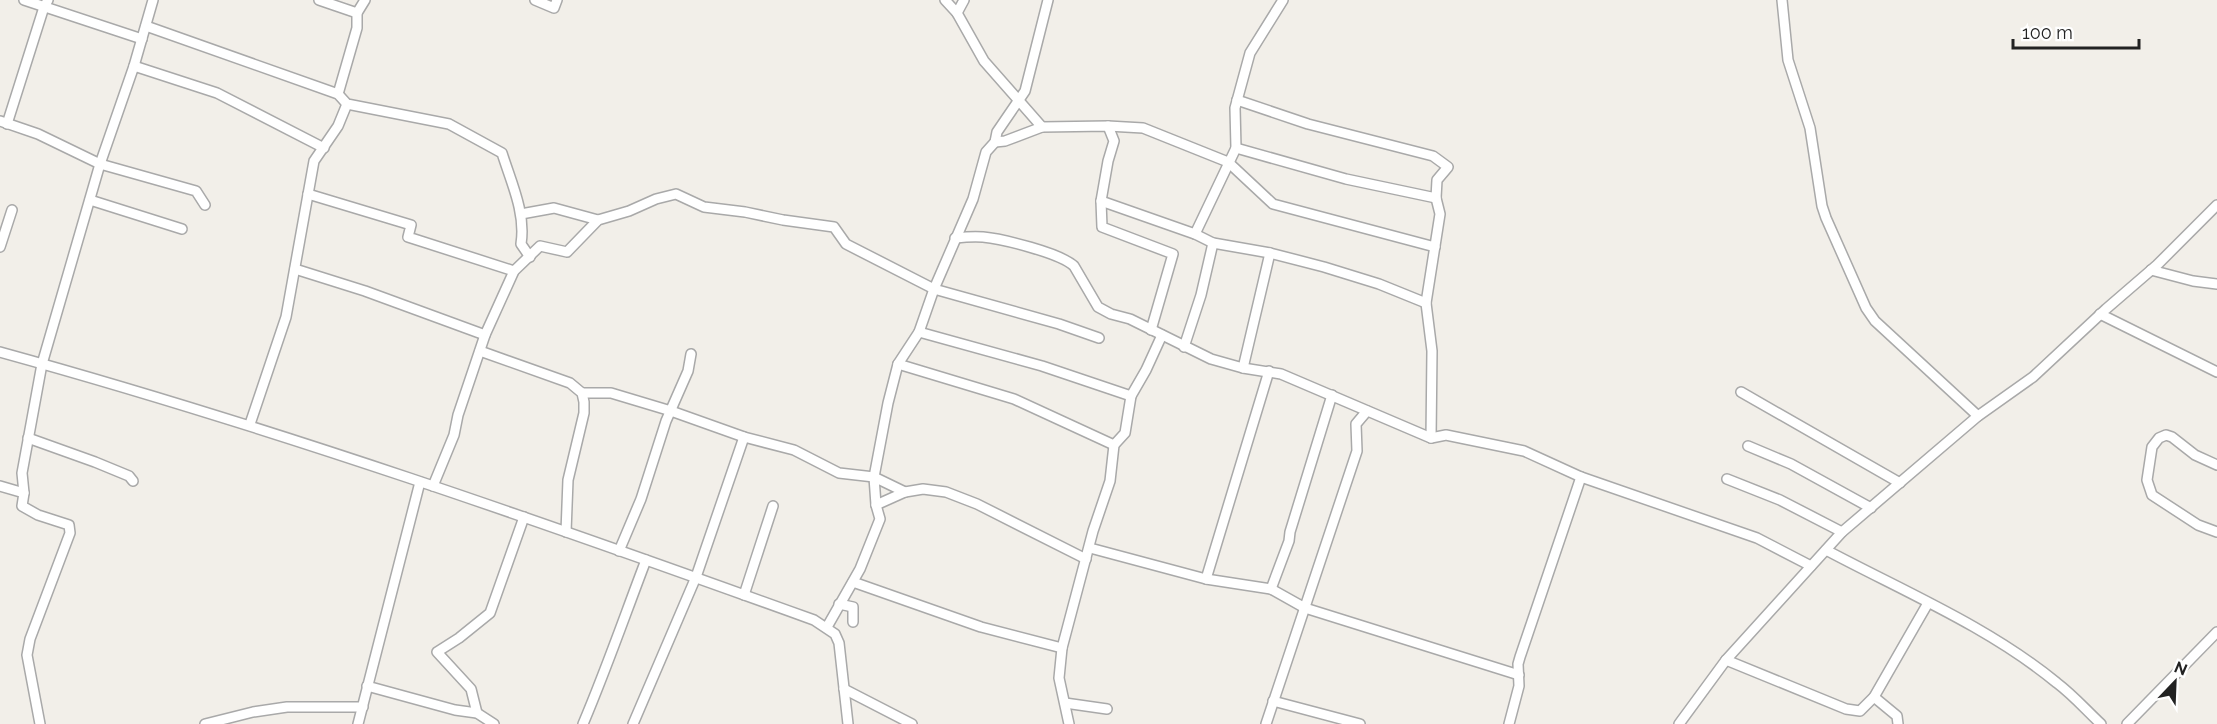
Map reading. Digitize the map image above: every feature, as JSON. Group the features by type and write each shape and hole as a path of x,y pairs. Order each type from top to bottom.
{"street":[{"path":"24,0 46,3 142,39"},
{"path":"40,724 27,655 30,639 70,533 69,525 38,515 22,506 24,493 22,473 42,364 100,164 134,66 153,0"},
{"path":"320,0 357,13"},
{"path":"338,94 357,28 357,13 365,0"},
{"path":"536,0 554,8 557,0"},
{"path":"945,0 957,13 984,62 1042,127"},
{"path":"957,13 964,0"},
{"path":"827,627 860,569 880,519 876,505 874,477 898,364 919,332 955,238 973,199 986,152 995,142 997,132 1025,91 1048,0"},
{"path":"1195,234 1236,148 1235,108 1250,52 1283,0"},
{"path":"1782,0 1788,60 1810,128 1822,206 1866,308 1875,321 1978,416"},
{"path":"46,3 4,122 38,134 100,164 196,192 205,205"},
{"path":"146,26 338,94 347,104 449,124 502,153 521,214 523,230 521,244 530,257"},
{"path":"134,66 217,93 324,148"},
{"path":"1237,100 1308,124 1433,156 1448,167 1437,180 1436,198 1440,214 1433,271 1426,303 1432,351 1431,438"},
{"path":"249,424 286,317 314,161 338,126 347,104"},
{"path":"1107,126 1114,141 1101,201 1102,227 1173,254 1151,330"},
{"path":"995,142 1005,141 1042,127 1143,128 1228,162 1273,204 1435,247"},
{"path":"1236,148 1346,179 1436,198"},
{"path":"308,194 411,225 408,237 514,271"},
{"path":"433,486 454,435 461,406 485,335 514,271 540,246 567,252 598,220 676,194 704,207 834,227 846,244 934,290 1059,324 1099,338"},
{"path":"90,200 182,229"},
{"path":"1101,201 1195,234 1213,243 1270,253 1379,284 1426,303"},
{"path":"1679,724 1726,660 1842,532 1978,416 2033,377 2151,270 2217,205"},
{"path":"521,214 554,208 598,220"},
{"path":"0,247 12,210"},
{"path":"955,238 984,237 1049,253 1068,261 1074,266 1098,307 1211,359 1243,368 1269,371 1332,395 1431,438 1446,435 1524,451 1581,477 1757,538 1811,566"},
{"path":"1184,346 1201,295 1213,243"},
{"path":"1243,368 1270,253"},
{"path":"295,269 365,291 485,335"},
{"path":"2151,270 2193,281 2217,284"},
{"path":"2100,314 2217,372"},
{"path":"919,332 1042,366 1131,396"},
{"path":"1069,724 1059,678 1062,648 1110,481 1114,445 1125,434 1131,396 1162,335"},
{"path":"480,351 570,383 582,393 584,413 568,480 566,532"},
{"path":"0,352 249,424 696,577 814,620 835,634 840,644 848,724"},
{"path":"619,551 641,499 666,421 688,371 691,354"},
{"path":"898,364 1014,399 1114,445"},
{"path":"1206,579 1269,371"},
{"path":"1741,392 1900,483"},
{"path":"582,393 611,393 671,411 744,437 794,450 839,473 874,477 905,492"},
{"path":"1271,589 1290,541 1290,532 1332,395"},
{"path":"1266,724 1358,451 1356,424 1367,411"},
{"path":"2217,465 2195,455 2166,435 2159,438 2152,447 2147,480 2152,495 2198,525 2217,532"},
{"path":"633,724 696,577 744,437"},
{"path":"28,438 95,462 129,476 133,481"},
{"path":"1748,446 1791,464 1870,508"},
{"path":"1509,724 1518,693 1520,657 1581,477"},
{"path":"1727,479 1788,504 1842,532"},
{"path":"358,724 420,482"},
{"path":"0,486 24,493"},
{"path":"876,505 905,492 923,489 946,492 977,504 1086,559"},
{"path":"744,595 773,506"},
{"path":"477,712 471,689 437,652 490,613 524,518"},
{"path":"1090,548 1206,579 1271,589 1305,608 1519,675"},
{"path":"1826,550 1970,624 2058,683 2100,724"},
{"path":"583,724 607,669 622,620 646,560"},
{"path":"853,582 981,627 1062,648"},
{"path":"1726,660 1846,709 1860,711 1874,697 1928,603"},
{"path":"839,604 853,607 854,622"},
{"path":"2127,724 2217,632"},
{"path":"368,686 455,710 477,712 494,724"},
{"path":"844,689 912,724"},
{"path":"1874,697 1897,716 1898,724"},
{"path":"1273,701 1360,724"},
{"path":"1065,703 1107,709"},
{"path":"205,724 253,712 287,707 363,707"}]}
